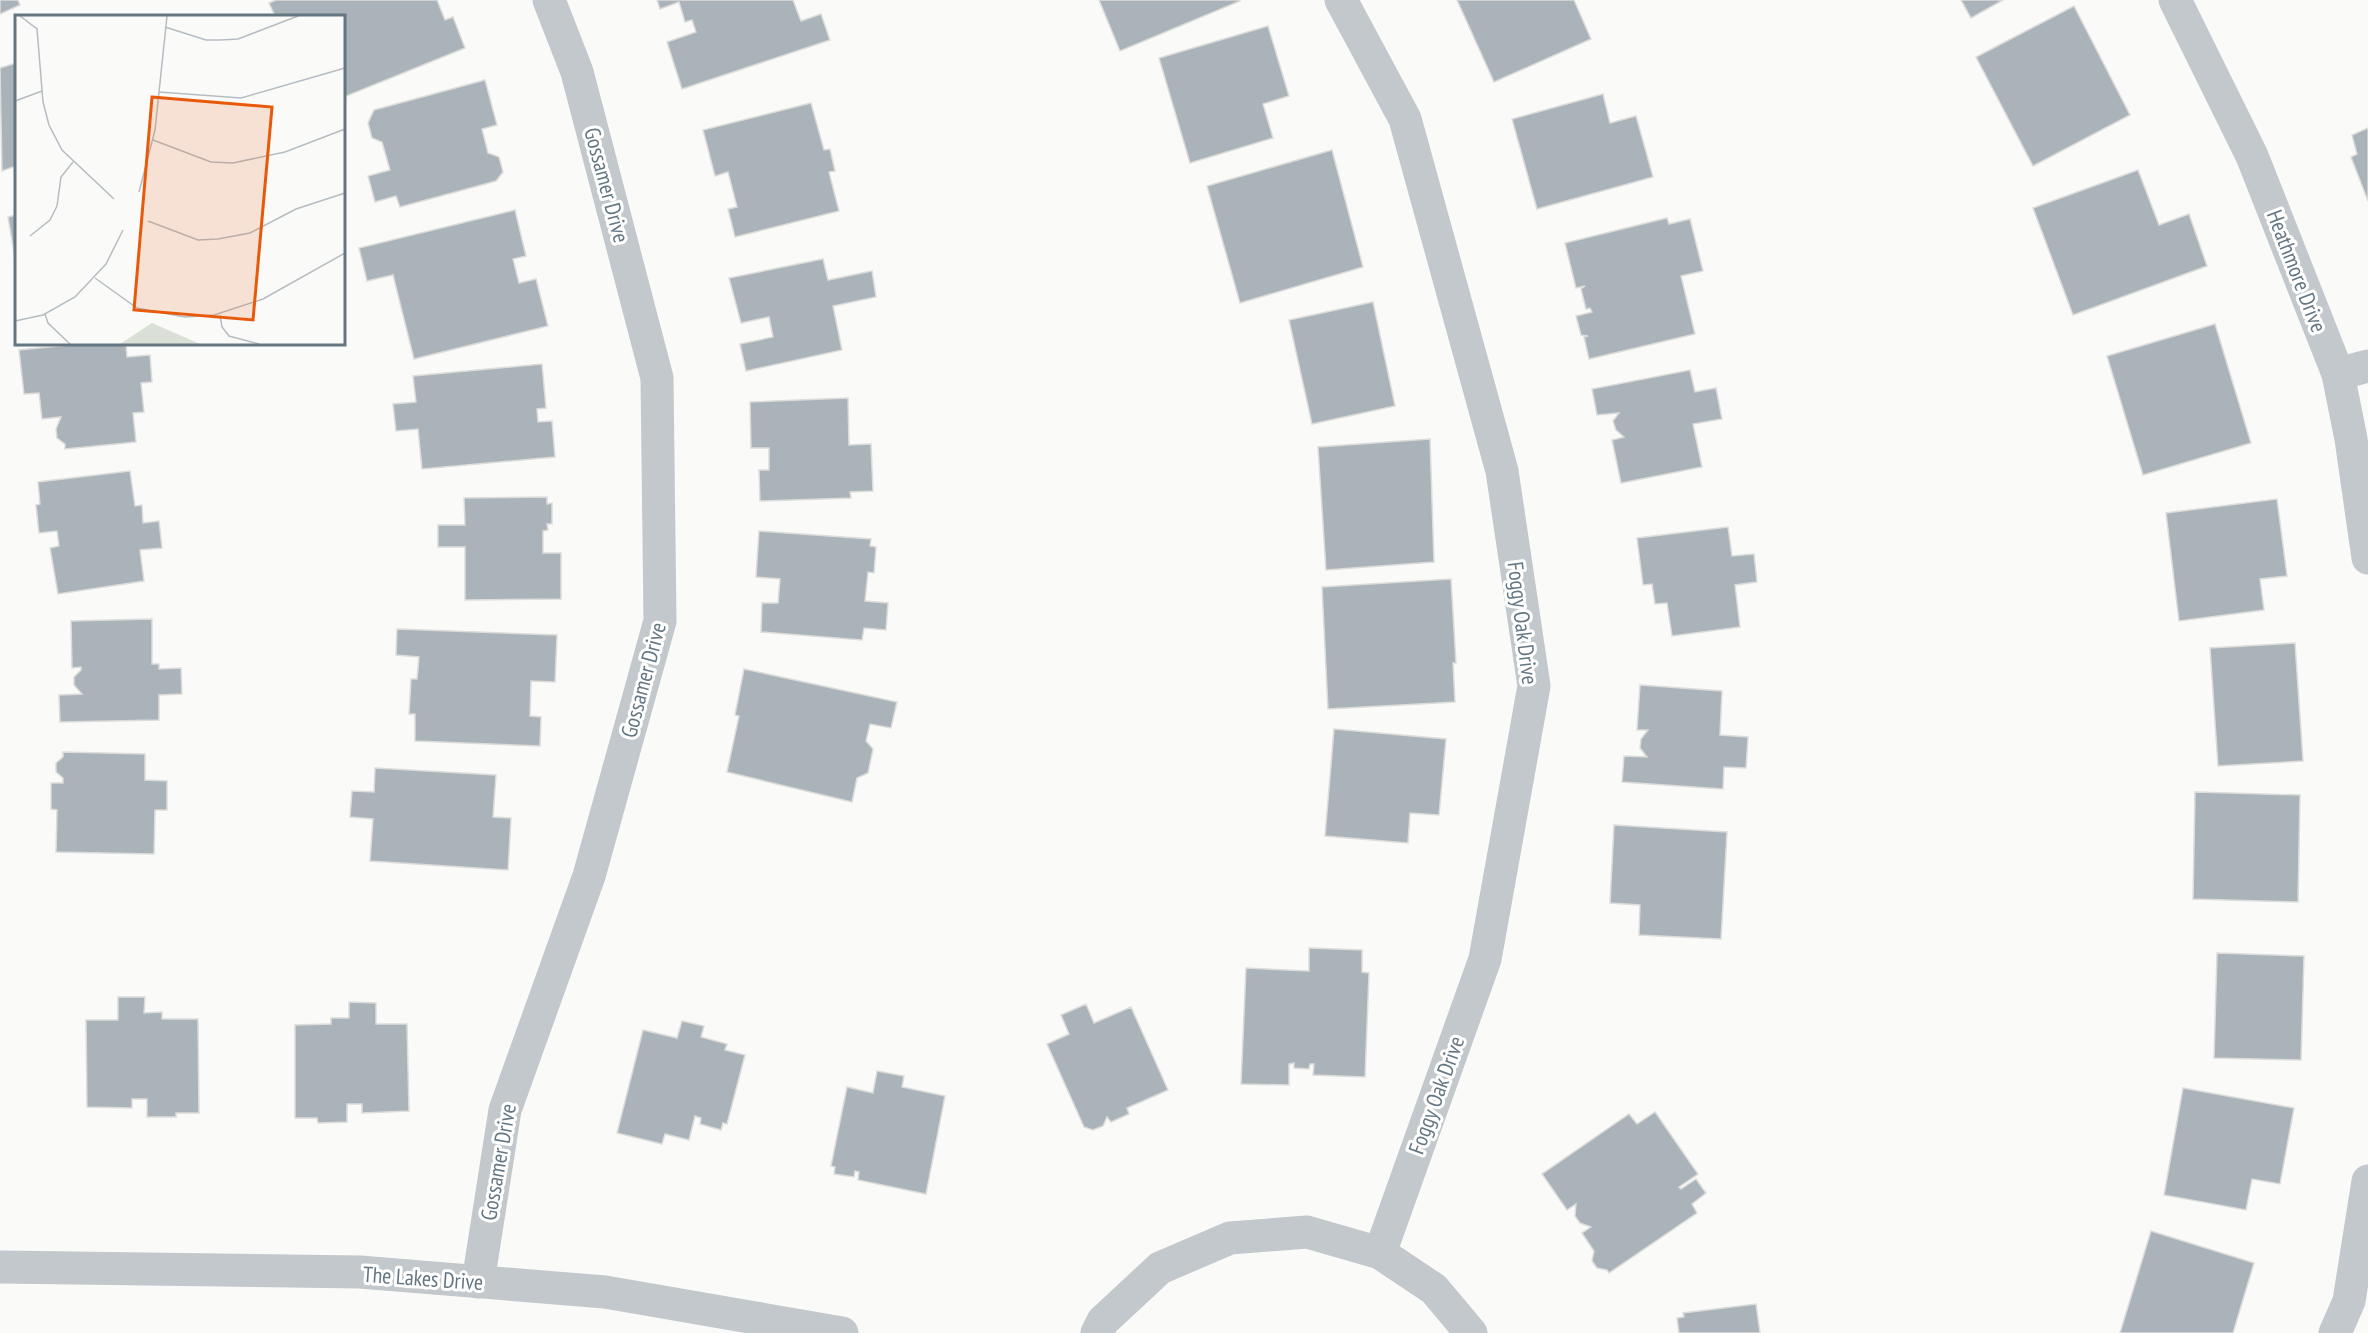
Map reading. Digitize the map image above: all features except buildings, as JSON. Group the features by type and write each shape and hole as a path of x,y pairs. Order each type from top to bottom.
{"street":[{"name":"Gossamer Drive","path":"478,1282 505,1110 589,876 660,621 657,378 577,72 549,0"},
{"name":"Foggy Oak Drive","path":"1341,0 1405,119 1502,471 1534,686 1485,958 1380,1253"},
{"name":"Heathmore Drive","path":"2175,0 2353,370 2351,439 2368,558"},
{"path":"2335,1333 2349,1301 2368,1181"},
{"path":"1097,1333 1104,1321 1160,1268 1230,1238 1306,1232 1380,1253 1434,1289 1471,1333"},
{"name":"The Lakes Drive","path":"0,1267 360,1272 605,1292 842,1333"}]}
